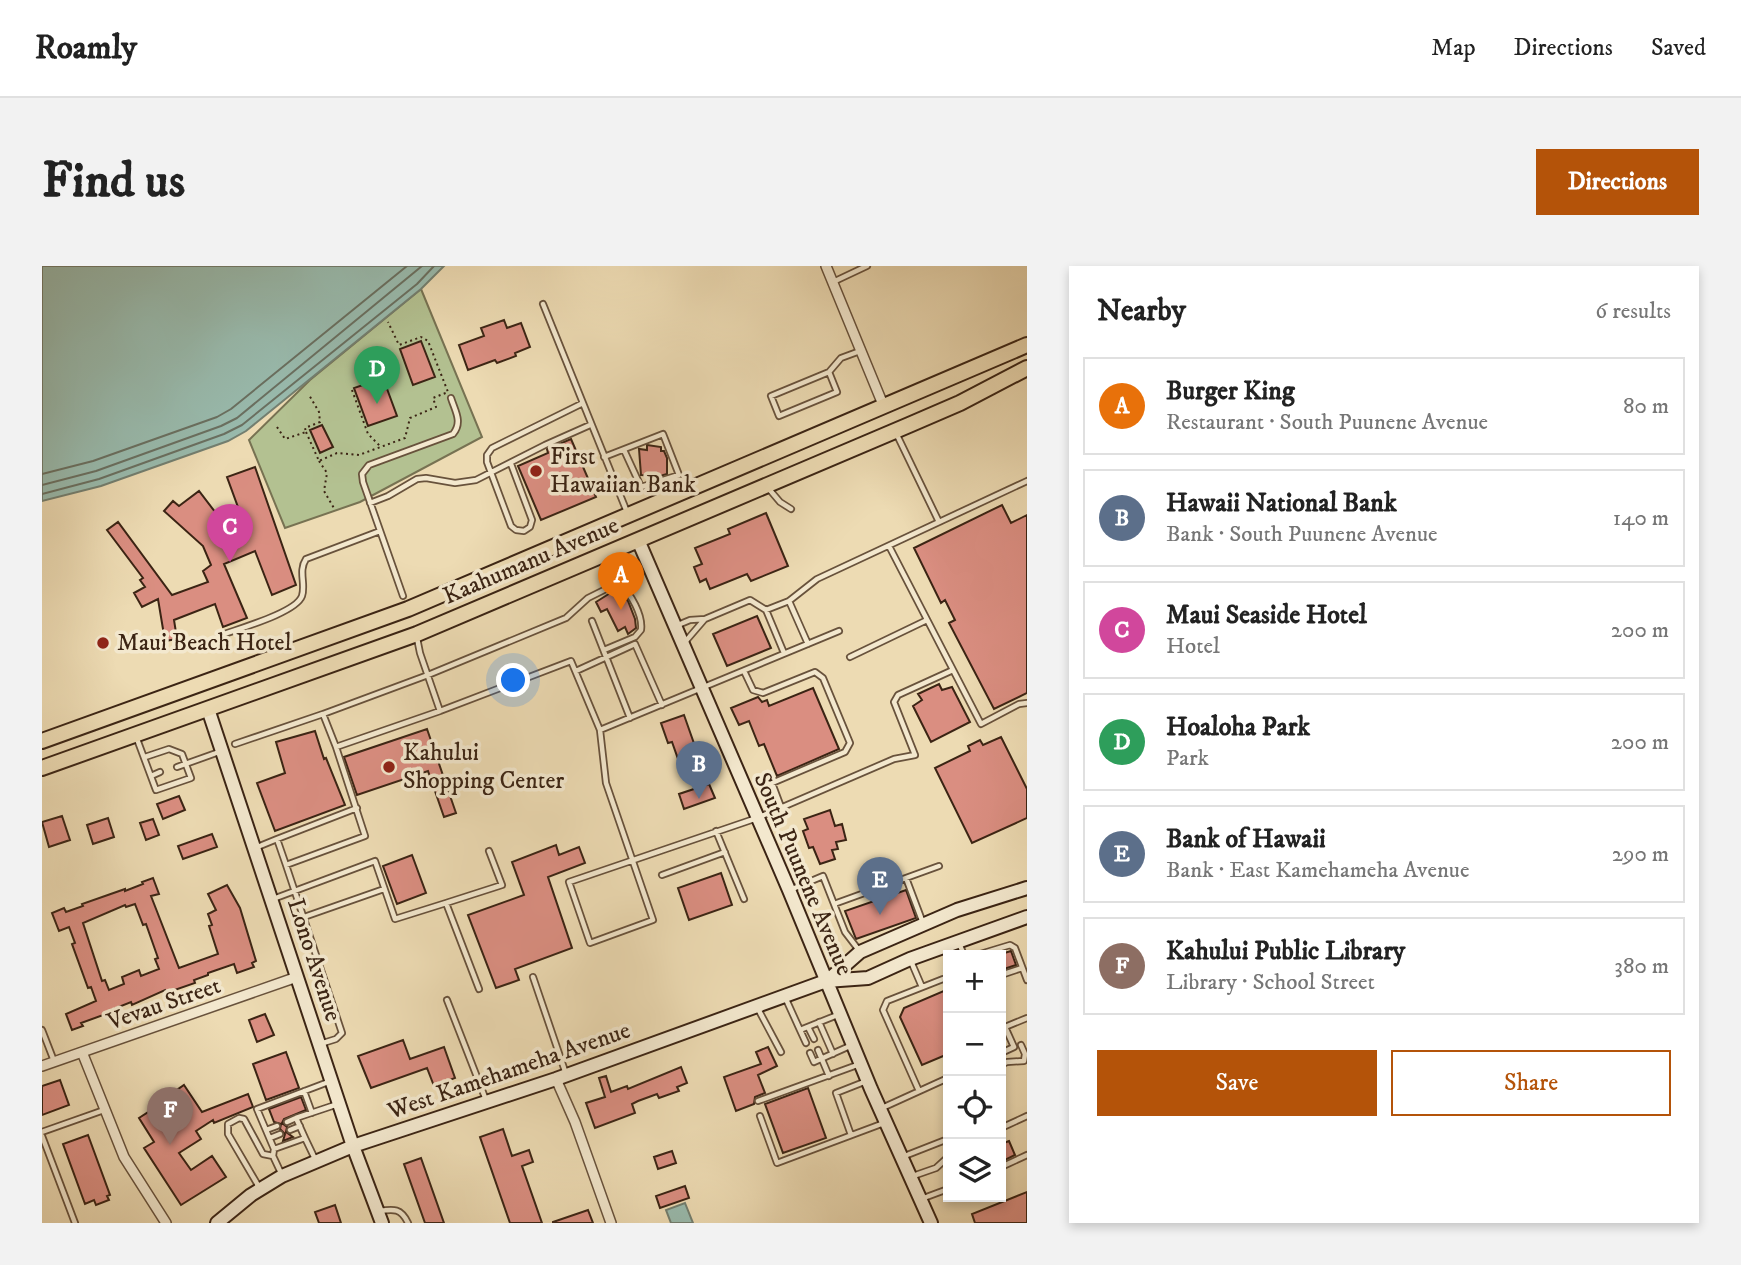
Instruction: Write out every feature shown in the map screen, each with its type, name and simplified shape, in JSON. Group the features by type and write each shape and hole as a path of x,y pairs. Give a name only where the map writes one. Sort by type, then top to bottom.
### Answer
{"main road":[{"name":"Kaahumanu Avenue","path":"42,741 199,686 628,516 1027,345"},
{"name":"Kaahumanu Avenue","path":"42,768 417,634 960,403 1027,368"},
{"path":"884,407 895,431"},
{"path":"628,516 638,540"},
{"path":"405,603 417,634"},
{"path":"199,686 208,709"}],"street":[{"path":"825,266 884,407"},
{"name":"South Puunene Avenue","path":"638,540 789,890 867,1081 931,1223"},
{"name":"Lono Avenue","path":"208,709 319,1044 380,1217"},
{"path":"827,981 860,952 957,910 1027,888"},
{"path":"827,981 868,978 910,959 1027,917"},
{"name":"Vevau Street","path":"42,1066 297,977"},
{"name":"West Kamehameha Avenue","path":"217,1223 282,1176 354,1146 827,981"},
{"path":"82,1052 124,1157 166,1223"},
{"path":"561,1076 611,1223"}],"lane":[{"path":"832,282 867,266"},
{"path":"543,304 628,516"},
{"path":"829,372 837,392 779,416 771,396 829,372 841,358 860,351"},
{"path":"405,603 362,478 368,467 455,432 458,419 451,398"},
{"path":"511,464 532,517 532,525 526,531 518,531 511,526 487,458 492,448 581,404"},
{"path":"369,501 388,496 416,479 426,478 447,483 476,480 545,444 590,425"},
{"path":"895,431 939,522"},
{"path":"604,457 663,434 679,475 641,487 624,450"},
{"path":"766,610 789,601 817,579 1027,481"},
{"path":"766,485 780,502 792,509"},
{"path":"219,636 293,608 303,593 302,565 306,559 380,531"},
{"path":"889,546 981,724 1019,704 1027,703"},
{"path":"235,744 428,675 572,614 588,598 614,585 622,586 629,594 641,621 641,630 635,637 604,650"},
{"path":"674,626 690,620 705,619 750,600 766,610 784,653"},
{"path":"789,601 808,644"},
{"path":"682,645 705,619"},
{"path":"592,621 630,718"},
{"path":"850,657 927,621"},
{"path":"600,730 839,631"},
{"path":"417,634 440,710"},
{"path":"576,671 635,644 662,705"},
{"path":"335,747 572,661 600,730 606,783 632,859 653,920 590,943 569,882 632,859 757,818 894,759 915,754 894,702 898,695 953,670"},
{"path":"744,671 752,690 763,693 815,672 822,678 850,743 845,752 772,782 781,807"},
{"path":"286,865 365,835 323,714"},
{"path":"135,735 156,790 191,778 181,754 169,749 145,757"},
{"path":"177,767 223,751"},
{"path":"151,776 160,772"},
{"path":"255,848 357,808"},
{"path":"716,831 744,899"},
{"path":"277,839 341,1032 336,1039 319,1044"},
{"path":"272,899 375,861 395,919 502,885 489,851"},
{"path":"662,875 724,852"},
{"path":"834,904 939,866"},
{"path":"789,890 823,876 845,932 860,952"},
{"path":"906,878 924,925"},
{"path":"304,917 384,889"},
{"path":"446,903 479,989"},
{"path":"958,942 962,950"},
{"path":"994,950 1010,945 1016,948 1027,979"},
{"path":"910,959 922,987"},
{"path":"1006,973 1022,968"},
{"path":"533,977 561,1076"},
{"path":"919,1091 883,1010 887,1001 943,979"},
{"path":"785,996 806,1043"},
{"path":"447,1000 487,1101"},
{"path":"757,1006 781,1052"},
{"path":"800,1030 840,1014"},
{"path":"1014,1047 1005,1027 1027,1018"},
{"path":"819,1022 833,1054"},
{"path":"808,1027 814,1040"},
{"path":"43,1033 54,1061"},
{"path":"1006,1051 1024,1044 1024,1061 1006,1062"},
{"path":"810,1053 814,1062 853,1045"},
{"path":"818,1050 829,1076"},
{"path":"758,1101 860,1064"},
{"path":"881,1109 943,1080"},
{"path":"282,1176 257,1109 332,1081"},
{"path":"851,1135 836,1093 867,1081"},
{"path":"304,1091 312,1113"},
{"path":"287,1122 339,1103"},
{"path":"75,1223 42,1134 103,1110"},
{"path":"760,1116 777,1163 886,1122"},
{"path":"1006,1126 1027,1116"},
{"path":"261,1189 228,1134 228,1124 239,1118 244,1119 263,1154 273,1156"},
{"path":"296,1118 316,1162"},
{"path":"266,1130 277,1126"},
{"path":"290,1130 300,1126"},
{"path":"270,1138 280,1134"},
{"path":"274,1149 305,1138"},
{"path":"902,1157 943,1141"},
{"path":"1006,1165 1027,1155"},
{"path":"910,1177 936,1168 943,1162"},
{"path":"920,1200 943,1191"},
{"path":"380,1217 398,1210 404,1214 408,1223"}],"path":[{"path":"319,461 337,453 359,456 405,438 410,418 436,407 433,398 448,392 428,341 421,337 399,345 388,322"},
{"path":"352,390 368,434 381,447"},
{"path":"309,395 319,412 320,422 305,428 327,473 324,491 335,510"},
{"path":"277,427 285,439 306,432"}],"green space":[{"path":"421,289 482,437 360,502 285,528 249,440 310,380"}],"water":[{"path":"42,266 444,266 421,289 246,431 228,441 101,486 42,501"},
{"path":"685,1203 693,1223 671,1223 666,1210"}],"building":[{"path":"504,320 507,328 521,323 530,347 515,353 516,356 468,370 459,345 484,336 481,328"},
{"path":"421,341 435,377 413,385 400,349"},
{"path":"383,378 397,416 368,426 354,388"},
{"path":"322,425 333,447 320,453 310,430"},
{"path":"571,439 596,497 541,520 518,466"},
{"path":"647,445 661,447 661,451 664,451 667,474 641,475 639,449 647,450"},
{"path":"255,467 296,585 272,595 255,551 224,564 247,618 223,627 215,604 174,620 177,639 165,641 158,599 142,607 134,593 145,587 140,580 143,578 107,530 118,522 172,595 208,582 203,571 211,565 203,546 164,511 173,501 179,506 199,491 232,534 246,529 227,477"},
{"path":"1002,505 1011,523 1027,515 1027,693 994,709 949,623 955,620 945,600 941,603 914,548"},
{"path":"766,513 788,566 751,581 747,574 710,589 706,579 700,582 694,567 702,564 695,548 730,534 728,529"},
{"path":"615,590 628,601 635,619 636,628 628,634 625,627 618,631 607,609 601,612 596,602"},
{"path":"757,616 771,648 727,666 713,634"},
{"path":"939,684 942,690 952,687 970,722 931,742 913,706 922,700 918,694"},
{"path":"813,688 839,749 777,776 764,744 759,746 749,721 739,725 731,708 758,697 762,702 767,700 769,706"},
{"path":"684,715 703,769 684,776 672,742 668,743 661,723"},
{"path":"427,729 456,813 444,817 428,771 357,795 344,757"},
{"path":"315,731 324,759 326,758 345,805 275,831 257,783 285,773 276,742"},
{"path":"1001,737 1027,789 1027,818 972,843 935,768 970,751 968,746 980,740 983,745"},
{"path":"709,784 715,798 684,809 679,794"},
{"path":"179,796 185,810 163,819 157,804"},
{"path":"830,810 835,826 842,824 846,840 836,842 838,849 832,850 835,859 820,864 813,847 809,848 803,831 808,829 804,819"},
{"path":"62,816 70,840 49,847 42,822"},
{"path":"108,818 114,837 93,844 87,825"},
{"path":"153,819 159,835 146,840 140,823"},
{"path":"212,834 217,847 183,859 178,846"},
{"path":"556,845 559,855 579,847 585,863 548,877 572,948 515,969 519,980 496,988 468,915 524,895 512,862"},
{"path":"412,855 426,893 397,904 383,866"},
{"path":"721,873 732,905 689,920 678,888"},
{"path":"153,878 159,894 151,896 179,968 218,954 208,914 216,910 208,894 227,885 240,908 256,961 252,963 254,967 237,973 234,964 208,973 194,980 195,983 166,993 165,990 132,1005 131,1002 81,1023 83,1026 72,1030 66,1014 96,1001 91,987 88,988 72,944 75,943 69,927 59,931 52,913 64,908 66,912 143,884 142,882","holes":["135,904 143,925 146,924 159,969 141,976 139,970 122,977 124,984 109,990 105,980 102,981 83,923 125,905"]},
{"path":"906,890 916,918 856,939 845,911"},
{"path":"1011,951 1016,965 1006,968 1006,952"},
{"path":"943,991 943,1056 922,1065 900,1017 904,1008"},
{"path":"265,1014 274,1035 257,1042 249,1020"},
{"path":"403,1040 410,1059 444,1047 455,1078 434,1086 427,1068 371,1088 358,1056"},
{"path":"768,1047 777,1066 758,1075 765,1093 755,1097 754,1104 736,1111 724,1077 761,1064 756,1052"},
{"path":"286,1052 299,1088 266,1100 253,1064"},
{"path":"681,1067 687,1083 677,1087 679,1091 659,1098 657,1094 638,1101 632,1104 635,1113 595,1128 586,1103 605,1097 599,1078 606,1076 611,1092 627,1086 628,1089"},
{"path":"60,1080 69,1105 42,1115 42,1086"},
{"path":"184,1085 202,1112 248,1094 253,1107 214,1123 213,1120 196,1131 201,1139 179,1153 191,1170 212,1156 226,1177 181,1205 144,1148 154,1142 139,1118 153,1109 164,1127 184,1114 171,1094"},
{"path":"808,1088 826,1138 783,1153 765,1104"},
{"path":"301,1097 306,1110 284,1119 282,1123 287,1127 286,1132 293,1137 283,1141 285,1134 280,1129 281,1124 274,1122 269,1109"},
{"path":"503,1129 512,1156 529,1150 533,1162 522,1166 542,1223 510,1223 480,1137"},
{"path":"88,1135 110,1195 107,1196 109,1200 96,1205 94,1200 85,1204 63,1144"},
{"path":"1009,1141 1015,1155 1006,1160 1006,1142"},
{"path":"672,1151 676,1163 658,1169 654,1157"},
{"path":"421,1158 444,1223 425,1223 404,1164"},
{"path":"685,1186 689,1198 660,1208 656,1196"},
{"path":"1027,1192 1027,1223 975,1223 972,1214"},
{"path":"335,1205 341,1223 319,1223 315,1212"},
{"path":"588,1210 593,1223 553,1223 553,1222"}],"place":[{"name":"Hoaloha Park","path":"377,404"},
{"name":"First Hawaiian Bank","path":"536,471"},
{"name":"Maui Seaside Hotel","path":"230,562"},
{"name":"Burger King","path":"621,610"},
{"name":"Maui Beach Hotel","path":"103,643"},
{"name":"Kahului Shopping Center","path":"389,767"},
{"name":"Hawaii National Bank","path":"699,799"},
{"name":"Bank of Hawaii","path":"880,915"},
{"name":"Kahului Public Library","path":"170,1145"}]}
